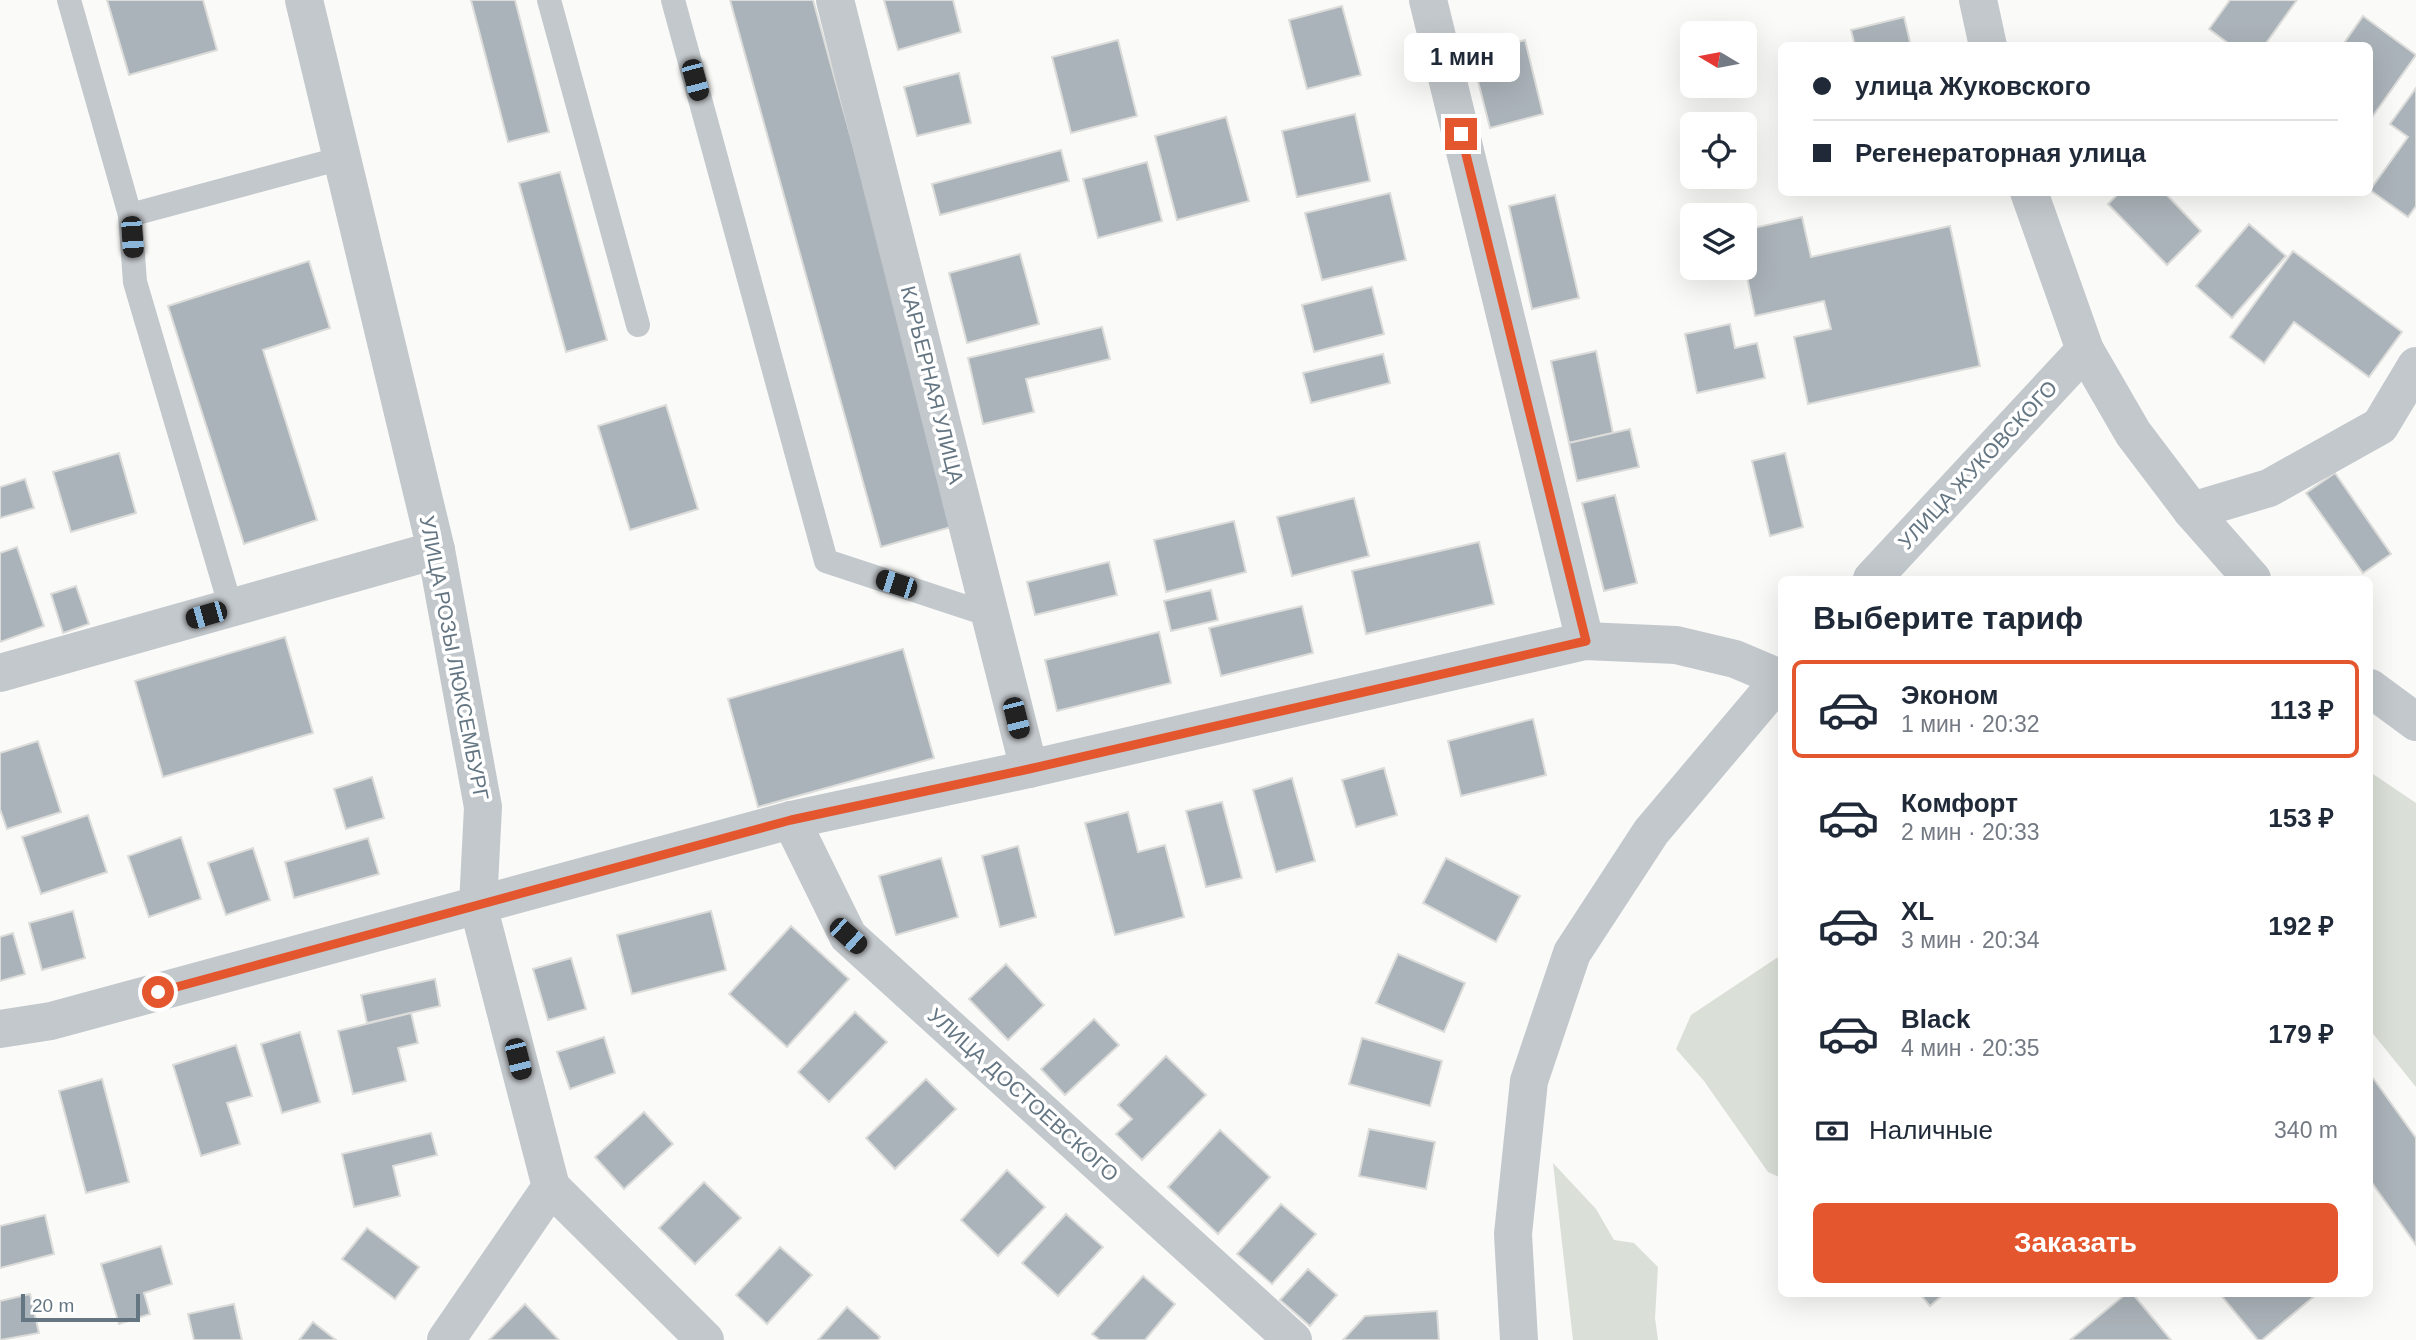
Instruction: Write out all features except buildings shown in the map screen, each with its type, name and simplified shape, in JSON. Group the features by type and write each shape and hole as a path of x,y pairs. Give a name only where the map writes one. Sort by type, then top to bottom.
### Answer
{"street":[{"name":"УЛИЦА РОЗЫ ЛЮКСЕМБУРГ","path":"304,0 436,550 483,807 478,905 551,1187"},
{"name":"КАРЬЕРНАЯ УЛИЦА","path":"835,0 1029,769"},
{"path":"1428,0 1586,641"},
{"path":"1978,0 1987,42"},
{"path":"2030,196 2085,350 2133,433 2192,511 2249,576"},
{"name":"УЛИЦА ЖУКОВСКОГО","path":"1875,576 2085,350"},
{"path":"2192,511 2269,488 2380,426 2416,366"},
{"path":"0,673 436,550"},
{"path":"0,1029 51,1021 791,820 1029,769 1586,641 1676,645 1735,659 1778,676"},
{"path":"1520,1340 1513,1234 1529,1082 1572,953 1651,832 1778,681"},
{"path":"2373,690 2416,722"},
{"name":"УЛИЦА ДОСТОЕВСКОГО","path":"791,820 848,936 1293,1340"},
{"path":"446,1340 551,1187 705,1340"}],"lane":[{"path":"69,0 130,215 135,282 231,608"},
{"path":"549,0 638,324"},
{"path":"673,0 826,561 990,615"},
{"path":"130,215 342,158"}],"shaded area":[{"path":"2373,774 2416,803 2416,1087 2373,1034"},
{"path":"1778,957 1778,1177 1768,1172 1704,1081 1676,1049 1691,1015"},
{"path":"1553,1163 1596,1209 1614,1240 1634,1243 1658,1267 1655,1318 1658,1340 1573,1340"}],"route":[{"path":"158,992 791,820 1029,769 1586,641 1461,134"}]}
